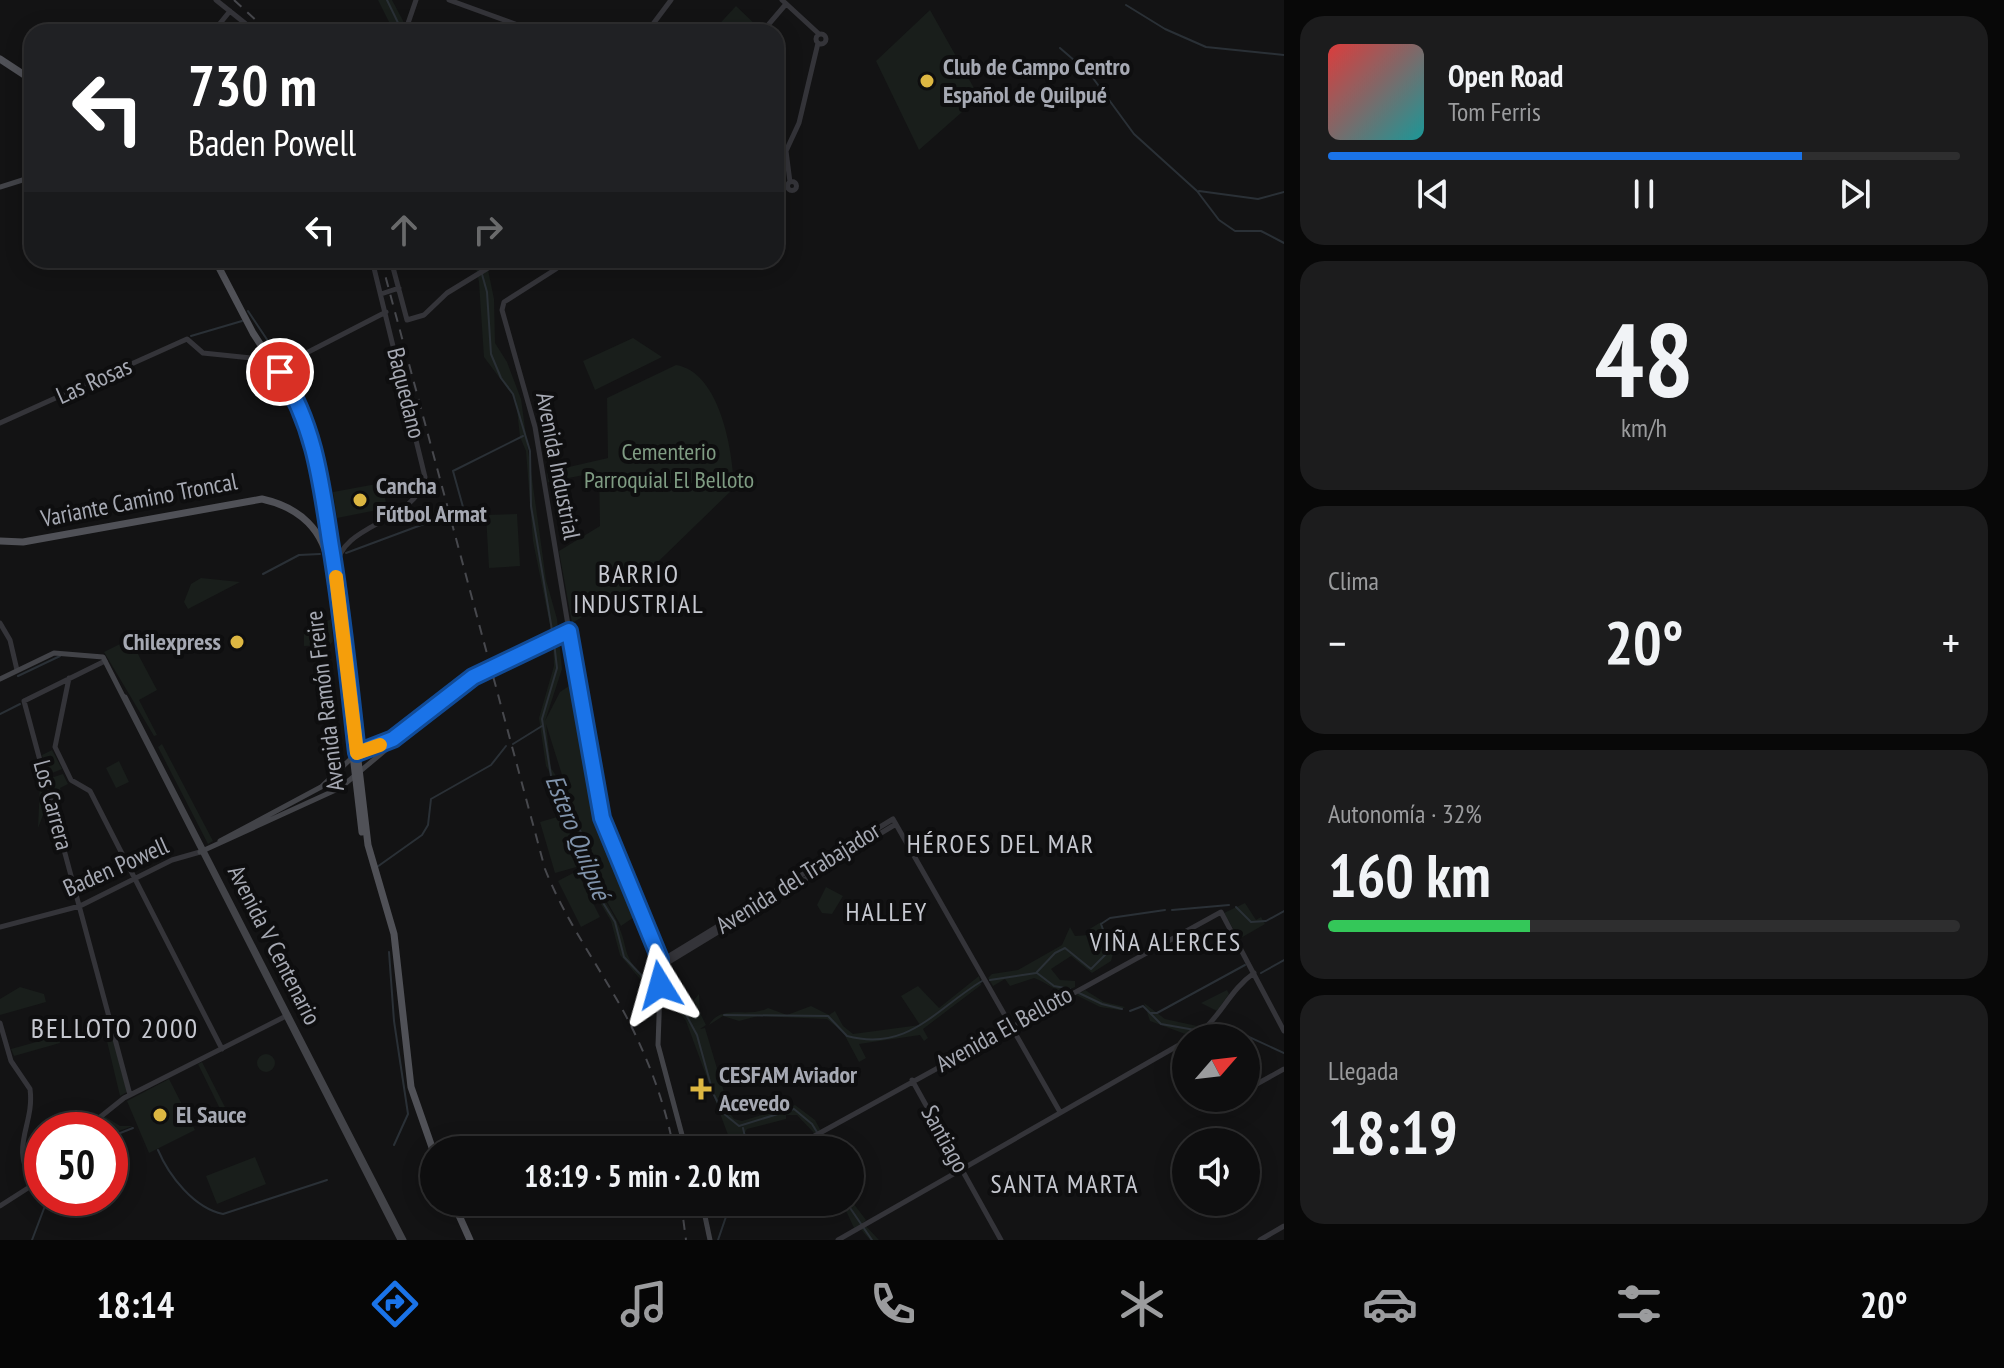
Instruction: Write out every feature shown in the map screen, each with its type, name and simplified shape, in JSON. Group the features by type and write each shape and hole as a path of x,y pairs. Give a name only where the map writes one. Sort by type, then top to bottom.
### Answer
{"main road":[{"path":"0,59 24,75"},
{"path":"0,187 24,180"},
{"name":"Avenida Ramón Freire","path":"219,268 294,396 310,434 330,536 368,862 395,948"},
{"name":"Variante Camino Troncal","path":"0,541 23,542 254,499 273,501 298,512 330,536"},
{"path":"298,512 323,543 334,583"},
{"name":"Baden Powell","path":"204,851 281,811 319,797 356,776 393,739 473,677 565,633"},
{"name":"Avenida Industrial","path":"565,633 605,829 661,964"},
{"path":"0,679 54,653 104,659"},
{"name":"Avenida V Centenario","path":"104,659 402,1240"},
{"name":"Baden Powell","path":"204,851 261,826 328,781 354,755 393,739"},
{"name":"Avenida Ramón Freire","path":"356,776 368,845 390,912 408,1071 429,1136"},
{"path":"319,797 328,781"},
{"path":"368,862 375,870"},
{"path":"661,964 658,1045 682,1136"},
{"path":"459,1216 468,1239"},
{"path":"705,1216 710,1240"}],"street":[{"path":"216,0 246,24"},
{"path":"407,24 416,0"},
{"path":"449,0 515,24"},
{"path":"653,24 671,0"},
{"path":"768,24 784,2 826,39 818,43 799,123 786,151 790,182"},
{"path":"219,24 230,11"},
{"name":"Baquedano","path":"334,583 338,558 345,547 411,503 425,482 425,465 374,268"},
{"path":"393,268 407,320 424,315 447,293 488,268"},
{"name":"Avenida Industrial","path":"555,268 502,306 535,427 565,633"},
{"path":"381,294 399,288"},
{"path":"274,365 287,364 386,312"},
{"name":"Las Rosas","path":"0,423 187,339 203,353 249,357 274,365"},
{"path":"0,623 11,644 17,670"},
{"path":"104,659 69,678 55,749 71,780 90,791 222,1049"},
{"name":"Los Carrera","path":"69,678 24,701 130,1095"},
{"name":"Avenida del Trabajador","path":"661,964 894,822 1011,1025"},
{"name":"Avenida del Trabajador","path":"661,964 669,964 866,839"},
{"name":"Baden Powell","path":"0,927 80,906 172,860 204,851"},
{"name":"Avenida El Belloto","path":"813,1136 1221,912 1254,973"},
{"path":"1212,1024 1238,985 1254,973 1284,1031"},
{"path":"108,1112 130,1095 287,1016"},
{"path":"0,1023 11,1061 30,1089 27,1112"},
{"path":"1011,1025 1060,1112"},
{"path":"838,1240 1172,1049"},
{"path":"1260,1082 1284,1069"},
{"name":"Santiago","path":"912,1080 1001,1240"},
{"path":"24,1134 24,1160"},
{"path":"0,1206 24,1190"},
{"path":"1260,1240 1284,1226"}],"green space":[{"path":"378,0 392,0 405,24 390,24"},
{"path":"736,6 755,24 719,24"},
{"name":"Club de Campo Centro Español de Quilpué","path":"930,10 979,97 919,150 876,61"},
{"path":"476,268 488,268 494,299 495,343 507,362 521,399 546,580 557,619 562,669 545,721 560,692 575,682 596,808 605,843 637,915 621,926 602,893 591,858 595,880 617,922 629,959 638,970 662,982 663,976 689,1006 699,994 700,1013 706,1025 700,1029 705,1028 724,1092 718,1098 734,1119 742,1121 795,1105 815,1120 824,1136 815,1136 797,1115 786,1115 786,1119 747,1129 743,1136 726,1136 686,1021 665,991 640,979 620,955 611,921 589,884 573,814 546,766 539,718 554,666 553,640 533,541 526,451 520,437 516,400 484,357","holes":["546,724 568,794 551,768"]},
{"path":"633,338 662,357 595,390 583,361"},
{"name":"Cementerio Parroquial El Belloto","path":"676,365 691,371 713,397 727,435 734,488 630,589 572,623 559,551 600,526 599,472 548,482 547,472 608,458 607,398"},
{"name":"Cancha Fútbol Armat","path":"382,483 387,508 337,518 333,492"},
{"path":"517,514 520,566 489,568 486,515"},
{"path":"201,578 240,582 188,609 184,602 191,584"},
{"path":"331,619 333,641 330,645 304,646 304,634"},
{"path":"130,639 157,690 139,700 157,735 154,736 104,652"},
{"path":"162,744 213,841 208,844 158,747"},
{"path":"52,750 62,769 47,775 42,755"},
{"path":"119,761 129,782 116,788 106,768"},
{"path":"63,774 68,784 60,788 62,794 53,799 48,779"},
{"path":"45,782 53,812 43,815 38,828 40,784"},
{"path":"564,815 580,866 555,873 540,822"},
{"path":"577,871 600,917 581,927 558,881"},
{"path":"826,887 843,896 832,914 822,913 817,905"},
{"path":"1245,903 1256,920 1261,917 1265,924 1239,939 1224,913"},
{"path":"1101,922 1114,950 1111,961 1092,973 1071,956 1051,969 1060,980 1075,981 1075,987 1058,990 1034,978 1010,986 1005,979 993,986 988,978 992,974 1018,970 1062,945 1070,927 1075,936 1089,935 1088,930"},
{"path":"979,976 981,985 923,1029 928,1038 924,1041 920,1035 859,1044 866,1058 859,1062 843,1032 827,1019 758,1016 739,1021 723,1016 709,1025 714,1018 728,1013 768,1008 787,1015 811,1006 829,1015 835,1011 843,1026 853,1034 920,1025 901,996 918,986 939,1008"},
{"path":"20,987 44,994 46,1002 0,1015 0,999"},
{"path":"1085,990 1104,1002 1125,1007 1120,1010 1100,1007 1076,995"},
{"path":"1227,990 1229,994 1217,1011 1201,1003"},
{"path":"1144,1003 1165,1019 1188,1024 1172,1024 1172,1029 1150,1021"},
{"path":"58,1036 60,1043 14,1056 11,1049"},
{"path":"112,1036 127,1092 120,1096 106,1037"},
{"path":"266,1054 275,1063 266,1072 257,1063"},
{"path":"202,1062 229,1115 224,1117 198,1064"},
{"name":"El Sauce","path":"169,1079 195,1130 149,1153 127,1101"},
{"path":"255,1157 266,1184 217,1204 206,1176"},
{"path":"848,1216 863,1216 866,1220 863,1223 879,1240 870,1240 858,1226 854,1228"}],"waterway":[{"name":"Estero Quilpué","path":"387,0 399,24"},
{"path":"1126,5 1165,29 1206,47 1284,55"},
{"path":"1060,48 1090,74 1134,134 1197,191 1219,220 1235,231 1261,231 1284,243"},
{"path":"1199,191 1258,199 1284,192"},
{"name":"Estero Quilpué","path":"480,268 487,292 491,354 501,378 513,394 530,451 531,506 553,636"},
{"path":"248,311 278,356"},
{"path":"191,336 242,321"},
{"path":"463,507 453,471 523,436"},
{"path":"451,510 456,509"},
{"path":"346,553 432,521 444,512"},
{"path":"263,574 299,555 320,554"},
{"name":"Estero Quilpué","path":"554,642 557,668 542,719 552,782 582,834 592,885 615,922 624,957 642,976 665,985 684,1011 697,1035 713,1093 723,1113 739,1126 794,1109 812,1124 819,1136"},
{"path":"18,676 60,656"},
{"path":"0,714 20,704"},
{"path":"513,744 542,726"},
{"path":"377,867 422,835 428,825 431,799 491,765 506,746"},
{"path":"1172,910 1229,905"},
{"path":"1236,907 1251,922 1266,921 1284,911"},
{"path":"990,980 1036,973 1055,953 1065,948 1091,969 1110,950 1101,924 1110,918 1165,910"},
{"path":"389,952 394,1021 408,1114 394,1145"},
{"path":"1261,973 1284,960"},
{"path":"1151,1013 1157,1013 1245,965"},
{"path":"1037,973 1054,986 1070,989"},
{"path":"724,1015 828,1016 847,1036 888,1038 920,1025 982,981"},
{"path":"1079,993 1122,1009"},
{"path":"1130,1011 1143,1006 1161,1024 1172,1026"},
{"path":"1260,1042 1284,1053"},
{"path":"128,1130 133,1128"},
{"path":"743,1128 745,1136"},
{"path":"158,1150 184,1190 202,1205 223,1214 327,1180"},
{"path":"32,1240 41,1216"},
{"path":"718,1240 726,1216"},
{"name":"Estero Quilpué","path":"856,1216 872,1240"}],"railway":[{"path":"234,0 260,24"},
{"path":"383,268 545,869 642,1048 661,1098 671,1136"},
{"path":"683,1216 686,1240"}],"slow traffic":[{"path":"336,577 357,753 380,745"}],"place":[{"name":"Club de Campo Centro Español de Quilpué","path":"927,81"},
{"name":"Cancha Fútbol Armat","path":"360,500"},
{"name":"Chilexpress","path":"237,642"},
{"name":"CESFAM Aviador Acevedo","path":"701,1089"},
{"name":"El Sauce","path":"160,1115"}],"district":[{"name":"BARRIO INDUSTRIAL","path":"639,589"},
{"name":"HÉROES DEL MAR","path":"1001,844"},
{"name":"HALLEY","path":"887,912"},
{"name":"VIÑA ALERCES","path":"1166,942"},
{"name":"BELLOTO 2000","path":"115,1028"},
{"name":"SANTA MARTA","path":"1065,1184"}],"route":[{"path":"280,372 302,411 317,458 337,582 357,753 393,739 473,677 569,631 602,818 609,842 660,959 660,985"}]}
